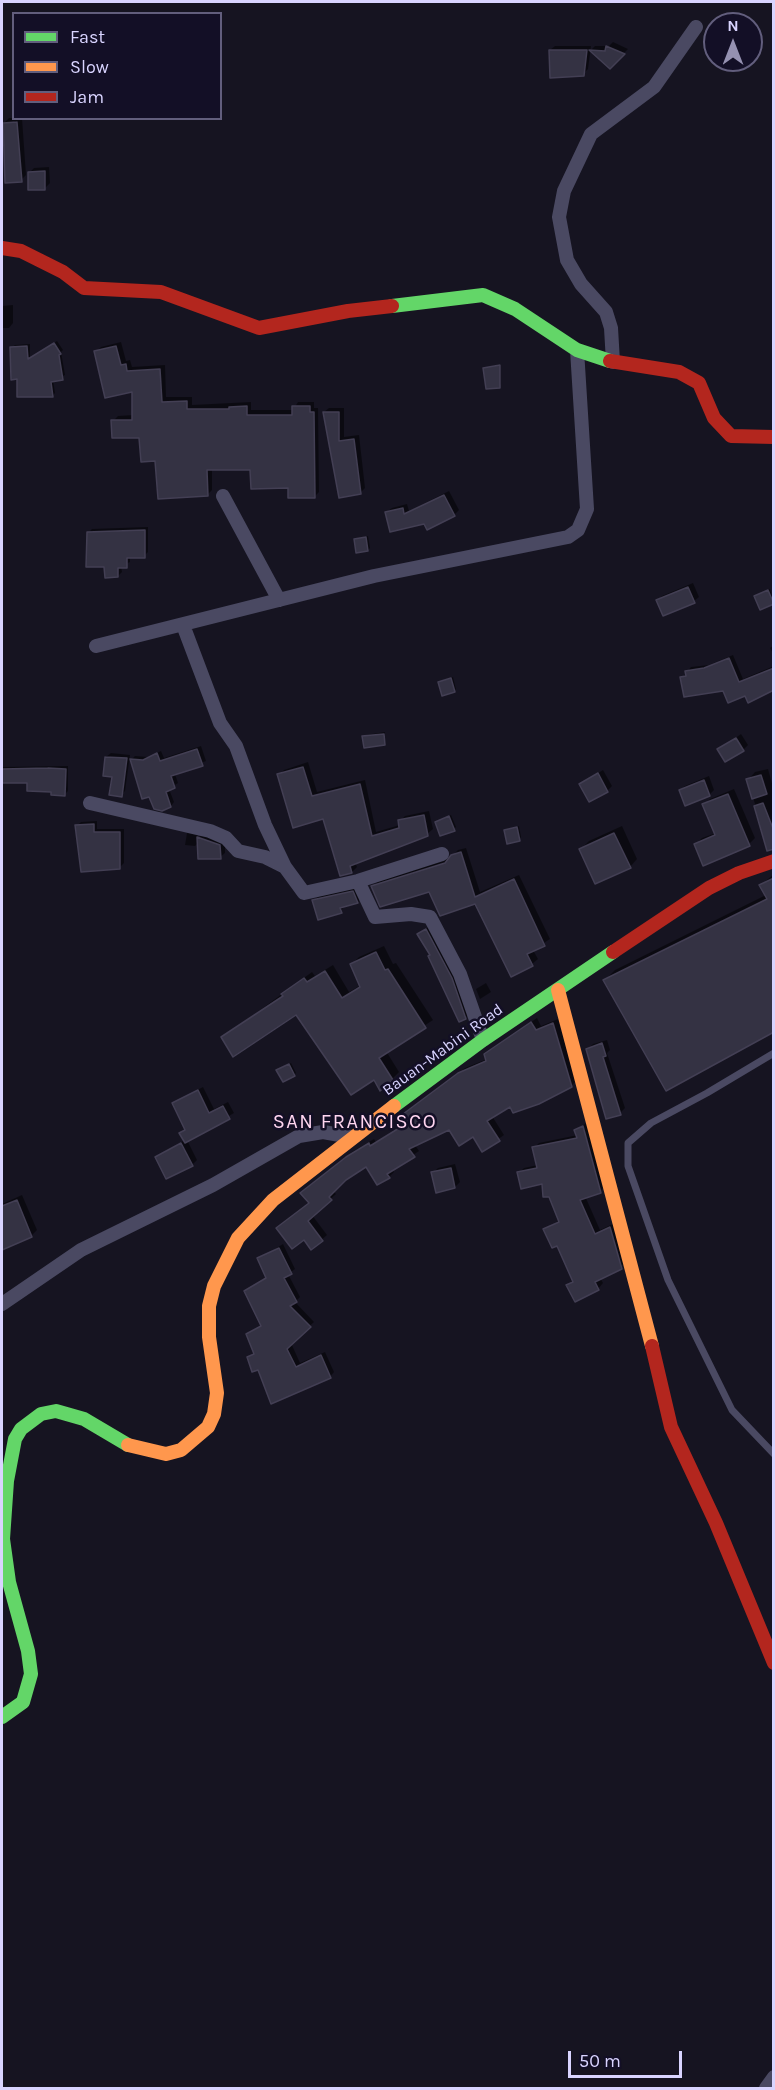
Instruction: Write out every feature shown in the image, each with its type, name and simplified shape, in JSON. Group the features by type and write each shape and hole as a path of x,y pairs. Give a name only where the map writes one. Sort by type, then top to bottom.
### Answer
{"street":[{"path":"613,362 611,328 606,312 581,284 567,260 559,217 564,191 591,134 654,87 696,27"},
{"path":"2,248 21,251 63,272 84,288 161,292 259,328 348,311 483,295 515,309 577,350 613,362 679,372 699,383 714,418 731,436 774,437"},
{"path":"96,646 374,576 568,537 578,530 586,509 577,350"},
{"path":"222,496 279,600"},
{"path":"183,625 220,723 236,746 265,825 285,867 304,893 358,881 442,854"},
{"path":"90,803 210,831 226,838 238,851 265,857 285,867"},
{"name":"Bauan-Mabini Road","path":"2,1717 23,1702 30,1685 31,1674 28,1651 9,1582 3,1539 7,1480 15,1439 21,1429 41,1414 56,1411 84,1419 119,1442 153,1453 166,1454 181,1450 193,1442 208,1427 214,1414 217,1393 209,1337 209,1306 224,1263 237,1238 273,1200 351,1137 483,1040 709,888 739,873 774,861"},
{"path":"358,881 375,917 411,914 430,916 460,974 483,1040"},
{"path":"558,990 639,1288 671,1427 716,1523 774,1664"},
{"path":"2,1304 81,1250 213,1185 299,1136 323,1132 351,1137"},
{"path":"766,2088 774,2077"}],"lane":[{"path":"774,1053 707,1094 651,1123 628,1143 628,1166 679,1301 732,1410 774,1455"}],"building":[{"path":"606,46 625,54 610,69 589,50 605,51"},
{"path":"549,50 587,50 584,76 550,78"},
{"path":"17,122 22,182 5,183 3,123"},
{"path":"45,171 45,190 28,190 28,172"},
{"path":"54,343 61,354 59,355 63,380 51,382 53,397 17,397 17,379 11,380 10,347 27,346 28,359"},
{"path":"116,346 121,365 126,364 127,371 160,369 162,402 187,401 187,409 229,409 229,407 247,406 247,415 292,415 292,406 310,406 310,412 314,412 315,498 288,498 288,488 251,489 250,470 207,470 208,496 158,499 155,461 141,462 139,438 112,438 111,420 132,420 132,392 105,398 94,351"},
{"path":"500,365 500,388 486,389 483,368"},
{"path":"323,412 339,412 339,441 354,439 361,494 339,498"},
{"path":"444,495 455,516 427,530 424,524 390,532 385,512 403,508 404,514"},
{"path":"145,530 145,558 127,558 127,568 118,568 118,577 105,578 104,567 86,567 87,532"},
{"path":"366,537 368,551 356,553 354,539"},
{"path":"688,587 695,603 663,616 656,600"},
{"path":"768,590 774,604 760,610 754,596"},
{"path":"729,658 739,682 774,668 774,690 748,703 745,696 728,703 723,691 684,697 680,677 686,676 685,671 704,668"},
{"path":"451,678 455,692 442,696 438,682"},
{"path":"384,734 385,745 364,748 362,736"},
{"path":"736,738 744,751 725,762 717,749"},
{"path":"197,749 203,766 171,776 175,788 166,792 171,807 162,811 154,809 149,797 142,799 130,759 143,760 157,753 160,761"},
{"path":"105,757 127,758 122,797 109,795 112,777 103,776"},
{"path":"303,767 312,796 360,784 372,836 399,828 398,820 424,815 428,836 350,866 352,873 340,876 323,819 293,828 277,774"},
{"path":"2,769 66,769 65,796 51,795 51,792 27,791 27,783 2,783"},
{"path":"598,773 608,792 589,802 579,784"},
{"path":"761,775 767,794 752,799 746,779"},
{"path":"704,780 710,796 685,806 679,790"},
{"path":"728,794 750,846 703,866 694,844 715,835 702,804"},
{"path":"763,803 774,831 774,849 767,851 754,806"},
{"path":"449,816 455,831 440,836 435,822"},
{"path":"94,824 94,832 120,832 120,869 81,872 75,825"},
{"path":"517,827 520,841 507,844 504,830"},
{"path":"614,833 631,868 595,884 579,849"},
{"path":"197,837 220,845 221,859 198,859"},
{"path":"461,852 475,897 514,879 545,946 527,954 533,966 511,977 475,904 440,916 429,892 380,907 371,886 445,863 451,855"},
{"path":"774,878 774,1032 666,1091 603,980 767,899 759,885"},
{"path":"353,891 358,903 340,908 342,913 318,920 312,900"},
{"path":"426,929 452,978 466,1019 459,1022 428,956 430,955 417,934"},
{"path":"376,952 385,970 388,969 426,1028 379,1058 393,1080 380,1091 374,1080 351,1095 296,1015 233,1057 221,1037 283,996 281,994 304,978 307,982 325,971 342,998 360,987 350,964"},
{"path":"531,1022 536,1030 553,1023 572,1087 539,1104 513,1113 510,1107 487,1121 500,1141 482,1152 473,1137 459,1146 449,1130 409,1149 415,1157 387,1174 390,1178 377,1185 366,1167 346,1180 329,1197 332,1200 308,1221 323,1241 311,1250 304,1240 292,1249 276,1228 309,1203 300,1193 346,1157 369,1143 370,1146 404,1125 399,1117 458,1073 486,1061 484,1054"},
{"path":"602,1043 606,1056 603,1057 621,1115 606,1119 586,1049"},
{"path":"289,1064 295,1076 283,1082 276,1070"},
{"path":"198,1090 209,1113 223,1106 230,1119 185,1143 179,1133 185,1130 172,1103"},
{"path":"583,1126 601,1193 580,1200 595,1234 610,1227 622,1269 595,1282 599,1290 575,1302 566,1285 573,1282 557,1246 552,1248 543,1229 559,1222 549,1197 543,1197 542,1184 521,1189 517,1172 537,1168 532,1147 577,1138 574,1130"},
{"path":"181,1143 193,1166 166,1179 155,1157"},
{"path":"451,1168 455,1188 436,1193 431,1172"},
{"path":"17,1200 32,1237 2,1250 2,1206"},
{"path":"279,1248 292,1274 284,1278 297,1302 290,1306 311,1327 287,1349 296,1367 321,1355 331,1378 271,1404 258,1370 252,1372 247,1357 254,1354 246,1334 261,1326 244,1291 266,1278 257,1258"}],"traffic: fast":[{"path":"392,306 483,295 515,309 577,350 610,361"},
{"path":"394,1106 483,1040 613,952"},
{"path":"2,1717 23,1702 31,1674 28,1651 9,1582 3,1539 7,1481 15,1439 21,1429 41,1414 56,1411 84,1419 128,1445"}],"traffic: slow":[{"path":"558,990 652,1346"},
{"path":"128,1445 166,1454 181,1450 208,1427 214,1414 217,1393 209,1337 209,1306 214,1286 238,1238 273,1200 394,1106"}],"traffic: jam":[{"path":"2,248 21,251 63,272 84,288 161,292 259,328 348,311 392,306"},
{"path":"610,361 679,372 699,383 714,418 731,436 774,437"},
{"path":"613,952 709,888 739,873 774,861"},
{"path":"652,1346 671,1427 716,1523 774,1663"}],"district":[{"name":"SAN FRANCISCO","path":"355,1122"}]}
